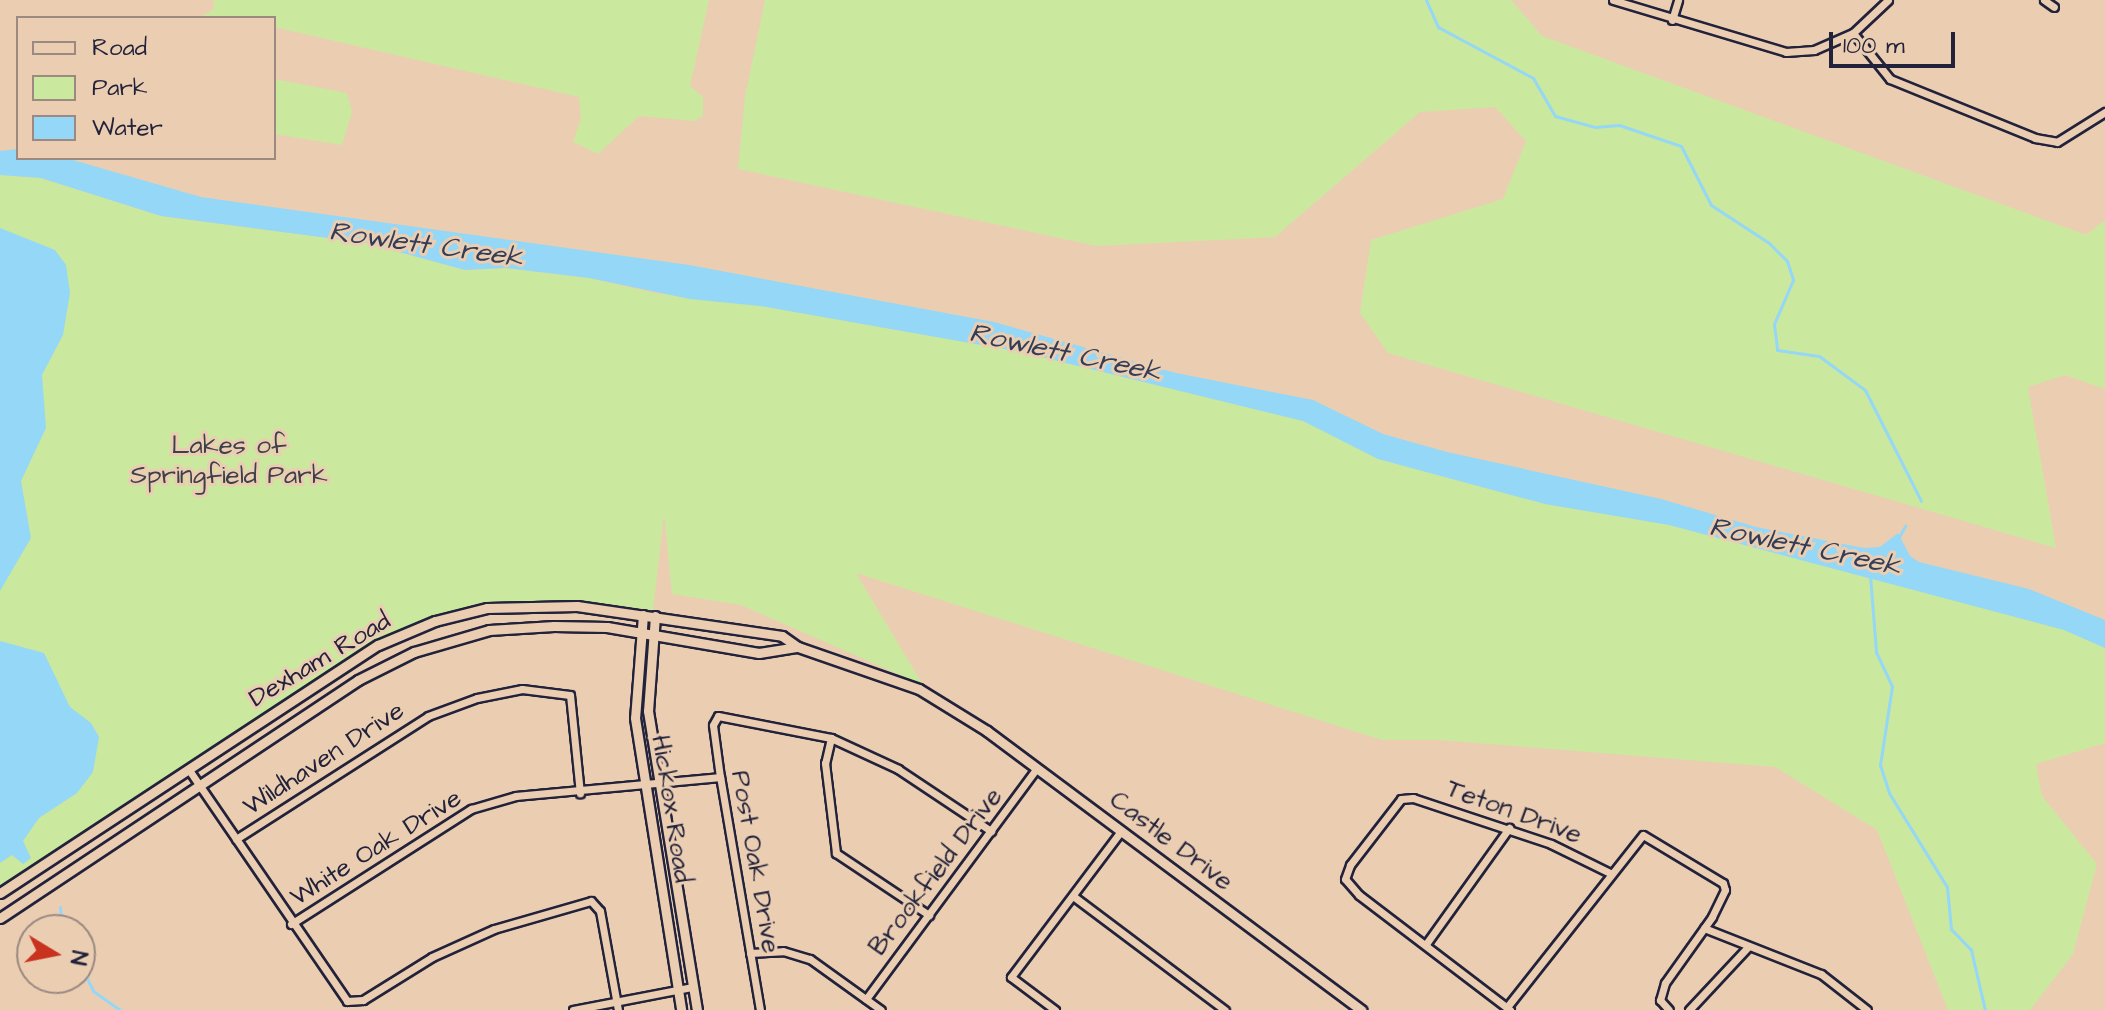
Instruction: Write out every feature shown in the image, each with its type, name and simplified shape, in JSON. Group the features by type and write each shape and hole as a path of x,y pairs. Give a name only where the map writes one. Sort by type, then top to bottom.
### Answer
{"street":[{"path":"1613,0 1786,52 1814,50 1853,33 1888,0"},
{"path":"1672,20 1678,0"},
{"path":"2044,0 2054,7"},
{"path":"1853,33 1890,79 2035,138 2057,142 2105,112"},
{"name":"Dexham Road","path":"0,893 342,667 435,621 525,604 655,616 755,630 782,636 798,647 893,677 954,708"},
{"name":"Hickox Road","path":"643,615 634,685 643,785 681,1010"},
{"name":"Hickox Road","path":"655,616 648,711 657,784 697,1010"},
{"name":"Dexham Road","path":"0,918 358,680 414,652 463,636 520,627 640,631 759,653 798,647"},
{"name":"Wildhaven Drive","path":"236,839 428,716 477,698 522,689 570,695 580,793"},
{"name":"Castle Drive","path":"954,708 1361,1010"},
{"name":"Post Oak Drive","path":"760,1010 720,777 714,720 734,717 831,738"},
{"path":"929,915 836,853 825,763 831,738 898,769 991,831"},
{"name":"Brookfield Drive","path":"866,999 1037,768"},
{"path":"189,770 342,998 363,1000 432,957 494,929 585,902 595,903 600,911 617,1006"},
{"name":"White Oak Drive","path":"291,924 471,809 516,796 580,793 720,777"},
{"name":"Teton Drive","path":"1426,944 1359,895 1345,879 1350,865 1401,799 1443,805 1509,828 1610,873"},
{"path":"1509,828 1426,944 1509,1009 1610,873 1643,835 1723,883 1725,890 1704,928 1659,994 1667,1009"},
{"path":"1055,1010 1011,977 1121,831"},
{"path":"1073,896 1225,1010"},
{"path":"1704,928 1821,974 1867,1010"},
{"path":"1689,1010 1748,947"},
{"path":"750,953 797,954 881,1010"},
{"path":"573,1010 617,1006 693,987"}],"green space":[{"path":"214,0 709,0 690,86 703,97 703,116 694,121 639,116 598,154 573,142 581,118 579,97 276,27 276,16 202,16 213,10"},
{"path":"765,0 1511,0 1542,36 2086,235 2105,220 2105,389 2065,375 2028,387 2056,548 1388,353 1360,313 1371,240 1503,199 1526,141 1495,107 1420,112 1275,237 1097,246 738,169 745,97"},
{"path":"276,79 347,93 352,112 342,145 276,134"},
{"name":"Lakes of Springfield Park","path":"0,175 41,178 161,216 366,243 465,270 505,268 589,278 660,294 690,293 1120,359 1396,450 1636,503 2105,637 2105,743 2036,764 2042,796 2097,864 2073,954 2030,1010 1948,1010 1877,830 1775,767 1440,740 1382,740 856,573 923,685 741,605 672,594 664,514 653,610 583,601 525,601 445,615 406,628 325,672 0,888"}],"water":[{"name":"Rowlett Creek","path":"16,149 16,160 73,160 201,197 689,265 994,322 1176,373 1313,400 1383,434 1447,452 1661,499 1756,527 1864,548 1880,547 1898,533 1910,556 1919,562 2029,589 2105,620 2105,648 2064,630 1669,525 1545,504 1378,459 1303,421 1021,352 760,306 690,299 589,278 505,268 465,270 366,243 161,216 41,178 0,175 0,151"},
{"path":"0,228 55,250 66,265 70,293 63,335 42,375 46,428 21,481 31,538 0,591"},
{"path":"0,641 44,653 70,707 91,723 99,737 93,772 77,793 39,818 23,841 31,858 23,864 12,855 0,863"}],"waterway":[{"path":"1426,0 1438,27 1533,78 1555,116 1595,127 1619,125 1681,146 1711,205 1769,243 1787,261 1793,280 1774,324 1777,350 1819,356 1865,390 1921,501"},
{"name":"Rowlett Creek","path":"1899,537 1905,526"},
{"name":"Rowlett Creek","path":"1870,575 1876,652 1892,686 1880,765 1889,793 1947,887 1951,929 1971,950 1985,1010"},
{"path":"60,907 61,914"},
{"path":"96,993 120,1010"}]}
